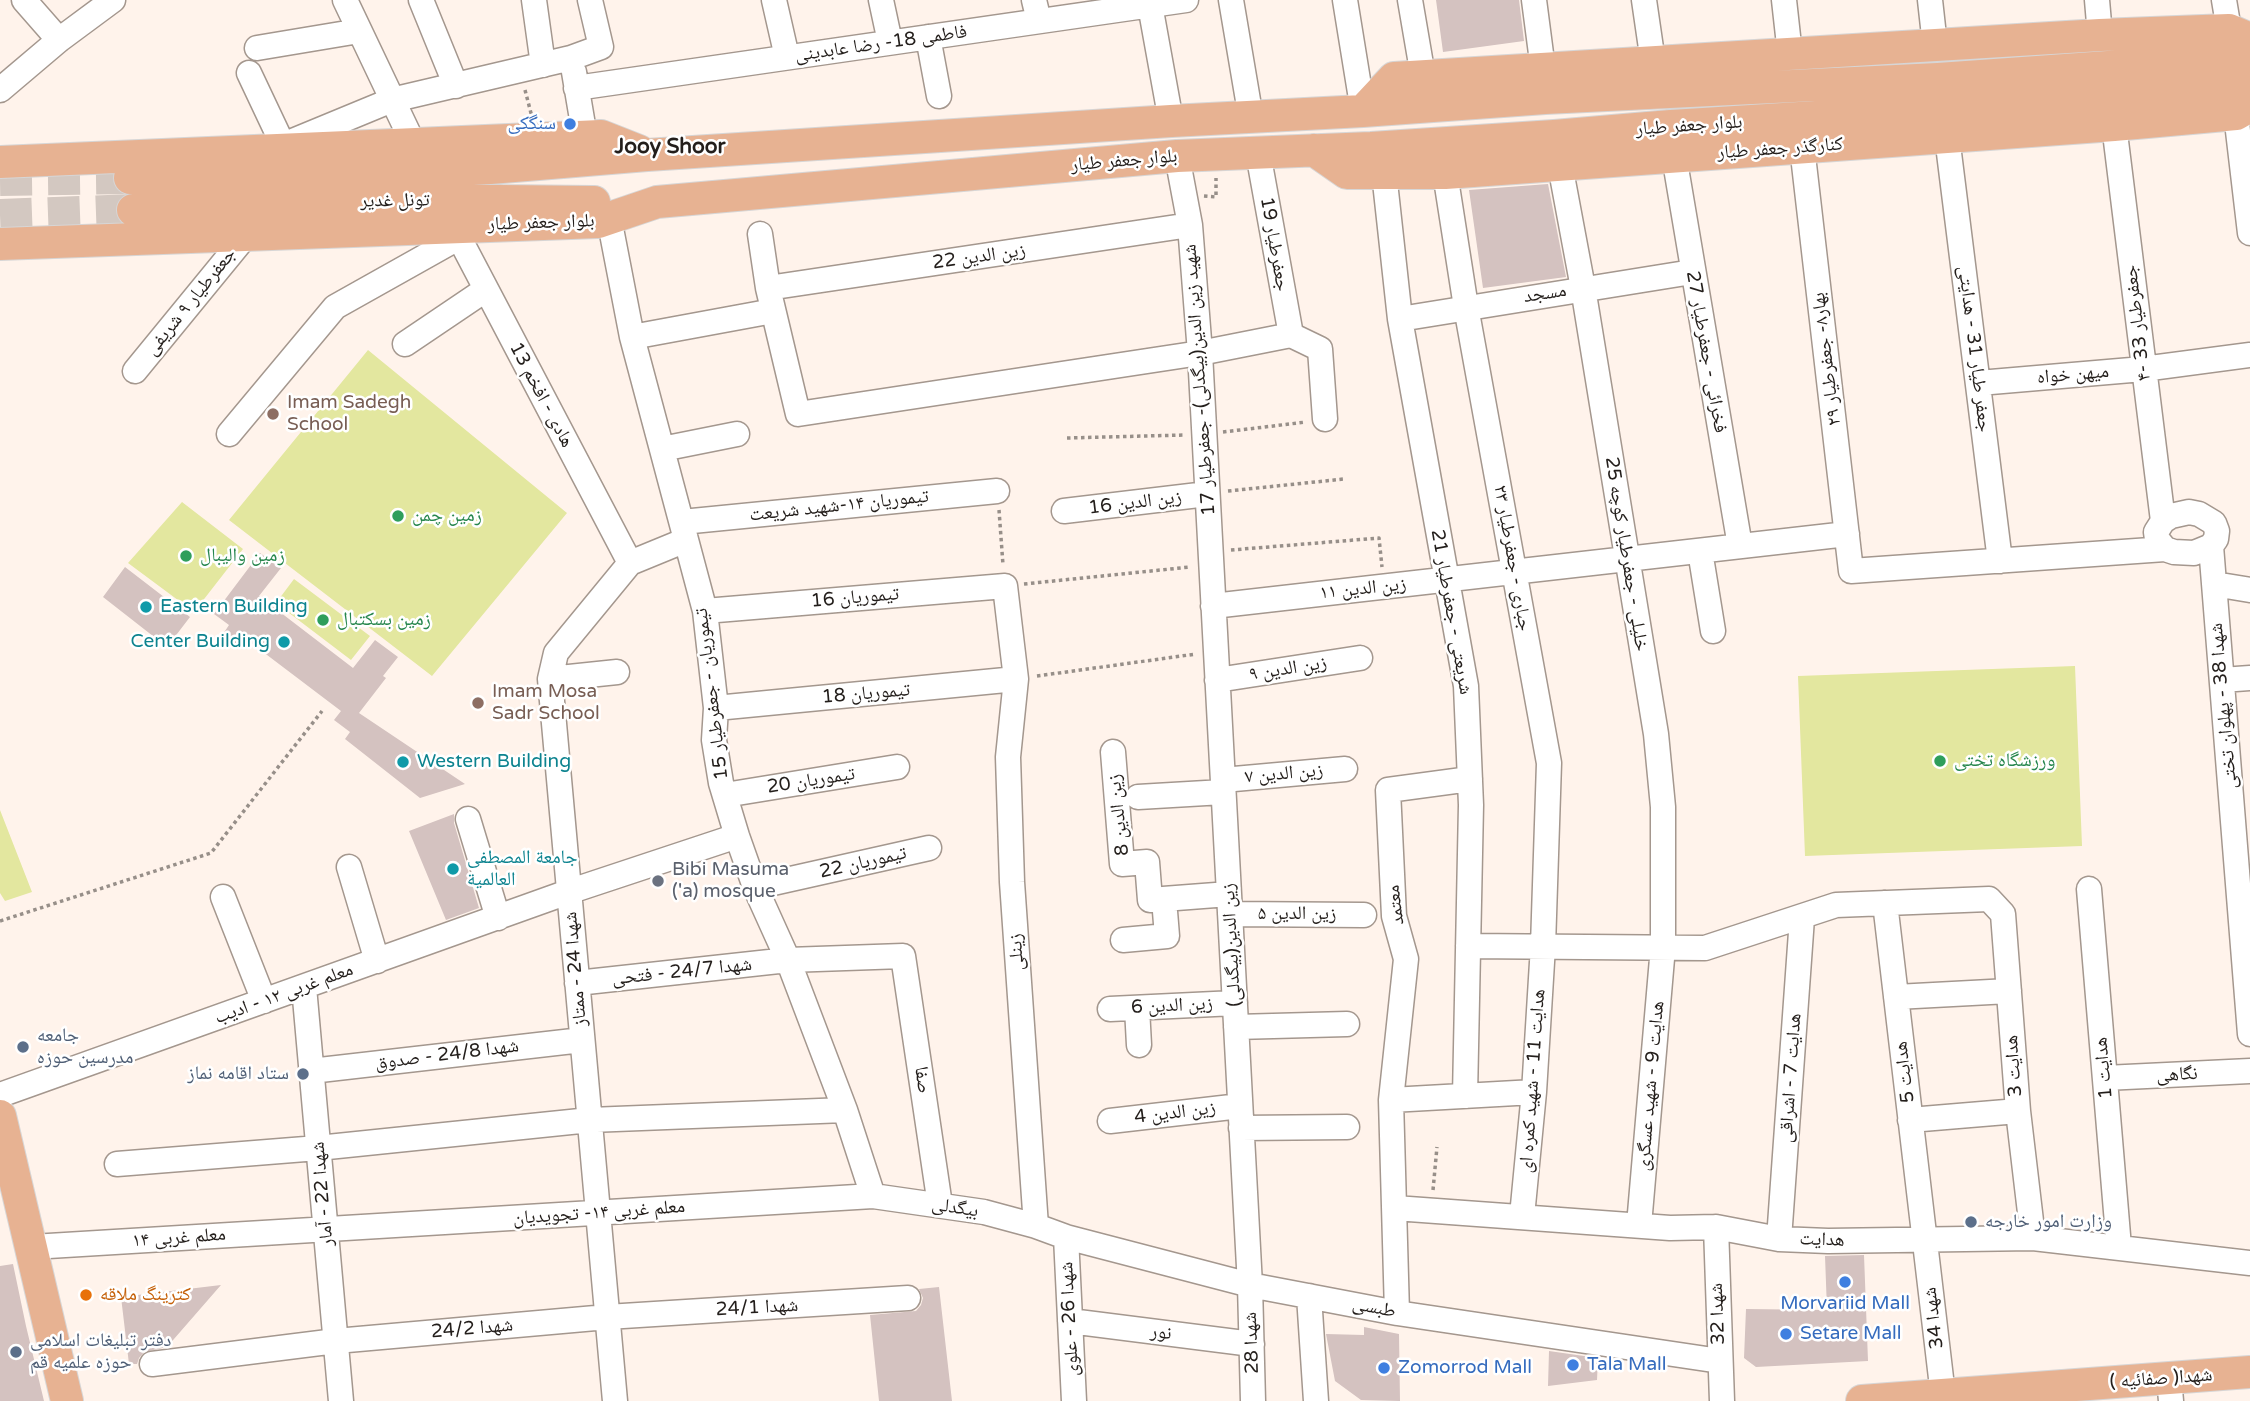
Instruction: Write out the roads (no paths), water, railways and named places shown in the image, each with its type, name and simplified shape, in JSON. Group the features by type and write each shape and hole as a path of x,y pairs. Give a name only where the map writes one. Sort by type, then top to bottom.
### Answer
{"main road":[{"path":"1363,111 1394,78 2100,35 2234,23"},
{"name":"بلوار جعفر طیار","path":"490,168 647,155 1171,121 1545,98 1938,79 2250,57"},
{"name":"بلوار جعفر طیار","path":"0,244 248,233 456,232 598,222 657,202 1177,156 1314,150 1918,111 2110,94 2250,86"},
{"name":"کنارگذر جعفر طیار","path":"1314,150 1348,173 1445,173 2114,125 2243,110"},
{"path":"1171,121 1177,156"},
{"name":"بلوار جعفر طیار","path":"0,162 601,136 647,155"},
{"name":"تونل غدیر","path":"130,178 403,173 490,168"},
{"name":"تونل غدیر","path":"134,210 405,200 657,202"},
{"path":"0,1116 67,1401"},
{"name":"شهدا( صفائیه )","path":"1862,1401 1943,1395 2170,1390 2250,1372"}],"street":[{"path":"24,0 59,40"},
{"path":"0,90 59,40 113,0"},
{"path":"345,0 414,145"},
{"path":"421,0 456,86"},
{"path":"532,68 534,0"},
{"path":"249,73 283,145 392,100 532,68 601,47 590,0"},
{"path":"774,0 787,57"},
{"path":"881,0 890,43"},
{"name":"فاطمی 18- رضا عابدینی","path":"576,88 928,37 1037,10 1150,5 1184,0"},
{"path":"1231,0 1251,118"},
{"path":"1345,0 1363,111"},
{"path":"1410,0 1423,76"},
{"path":"1534,0 1543,69"},
{"path":"1644,0 1653,62"},
{"path":"1784,0 1790,54"},
{"path":"1930,0 1935,45"},
{"path":"2096,0 2100,35"},
{"path":"1150,5 1171,121"},
{"path":"257,48 359,31"},
{"path":"928,37 939,96"},
{"path":"571,58 584,137"},
{"path":"2243,110 2250,233"},
{"name":"۴- جعفرطیار 33","path":"2114,125 2163,521"},
{"name":"جعفر طیار 31 - هدایتی","path":"1947,137 2000,561"},
{"name":"بهار۸- جعفرطیار ۲۹","path":"1802,147 1851,571 2000,561"},
{"name":"جعفرطیار 19","path":"1258,153 1291,335"},
{"name":"شهید زین الدین(بیگدلی)- جعفرطیار 17","path":"1177,156 1190,225 1200,353 1213,606"},
{"name":"فخرائی - جعفرطیار 27","path":"1674,156 1740,546"},
{"name":"خلیلی - جعفرطیار کوچه 25","path":"1560,165 1583,288 1656,734 1663,807 1663,947"},
{"name":"شریعتی - جعفرطیار 21","path":"1384,173 1400,319 1466,686 1470,779 1465,1096"},
{"name":"جباری - جعفرطیار ۲۳","path":"1445,173 1466,307 1549,763 1543,946"},
{"name":"تیموریان - جعفرطیار 15","path":"609,218 632,337 705,611 716,708 714,740 725,795 755,887 788,960 845,1110 873,1196"},
{"name":"زین الدین 22","path":"632,337 771,300 1190,225"},
{"path":"229,434 335,307 456,232"},
{"name":"هادی - افخم 13","path":"456,232 630,563"},
{"name":"جعفرطیار ۹ شریفی","path":"135,371 248,233"},
{"path":"760,234 771,300 798,414 1200,353 1291,335 1320,349 1325,419"},
{"name":"مسجد","path":"1400,319 1692,272"},
{"path":"405,344 485,290"},
{"name":"میهن خواه","path":"1979,383 2143,369 2250,355"},
{"path":"662,449 737,433"},
{"name":"تیموریان ۱۴-شهید شریعت","path":"630,563 684,531 997,491"},
{"name":"زین الدین 16","path":"1064,511 1207,494"},
{"path":"2000,561 2165,549 2184,554 2211,546 2216,539 2214,523 2208,518 2189,512 2163,521 2156,532 2157,539 2165,549"},
{"name":"زین الدین ۱۱","path":"1213,606 1847,534"},
{"name":"شهدا 38 - پهلوان تختی","path":"2211,546 2222,680 2241,804 2250,1034"},
{"path":"1700,551 1713,631"},
{"name":"شهدا 24 - ممتاز","path":"615,1401 550,679 556,653 630,563"},
{"path":"2214,584 2250,590"},
{"name":"تیموریان 16","path":"705,611 1005,586"},
{"name":"زینلی","path":"1005,586 1016,679 1008,757 1011,854 1036,1226"},
{"name":"زین الدین(بیگدلی)","path":"1213,606 1250,1285"},
{"name":"زین الدین ۹","path":"1217,680 1360,658"},
{"path":"550,679 617,672"},
{"path":"2222,680 2250,678"},
{"name":"تیموریان 18","path":"716,708 1016,679"},
{"name":"زین الدین 8","path":"1113,752 1122,864 1147,862 1150,900 1164,899"},
{"name":"تیموریان 20","path":"725,795 897,767"},
{"name":"زین الدین ۷","path":"1138,797 1345,769"},
{"name":"معتمد","path":"1397,1313 1391,1100 1406,959 1394,916 1388,790 1470,779"},
{"path":"468,819 498,918"},
{"name":"معلم غربی ۱۲ - ادیب","path":"0,1095 568,892 737,836"},
{"name":"تیموریان 22","path":"755,887 929,848"},
{"path":"349,867 377,961"},
{"name":"هدایت 1","path":"2089,889 2119,1247"},
{"path":"223,897 264,1001"},
{"path":"1123,940 1167,936 1164,899 1229,904"},
{"name":"هدایت 3","path":"1885,903 1989,899 2003,914 2018,1111 2033,1238"},
{"path":"1468,946 1705,948 1836,905 1885,903"},
{"name":"هدایت 5","path":"1885,903 1925,1241"},
{"name":"زین الدین ۵","path":"1229,904 1364,915"},
{"name":"هدایت 7 - اشراقی","path":"1779,1239 1802,918"},
{"name":"هدایت 11 - شهید کمره ای","path":"1522,1216 1535,1092 1543,946"},
{"name":"هدایت 9 - شهید عسگری","path":"1639,1225 1663,947"},
{"name":"شهدا 24/7 - فتحی","path":"577,983 788,960 904,956"},
{"name":"صفا","path":"904,956 940,1205"},
{"name":"شهدا 22 - آمار","path":"304,987 341,1401"},
{"path":"1896,996 2009,991"},
{"path":"1137,1008 1139,1045"},
{"name":"زین الدین 6","path":"1110,1009 1137,1008 1347,1024"},
{"name":"شهدا 24/8 - صدوق","path":"311,1071 582,1040"},
{"name":"نگاهی","path":"2105,1078 2250,1071"},
{"path":"1391,1100 1535,1092"},
{"path":"117,1164 318,1148 590,1120 845,1110"},
{"path":"1910,1120 2018,1111"},
{"name":"زین الدین 4","path":"1110,1121 1241,1117 1347,1127"},
{"name":"بیگدلی","path":"873,1196 985,1212 1036,1226"},
{"name":"معلم غربی ۱۴- تجویدیان","path":"326,1229 873,1196"},
{"name":"هدایت","path":"1395,1208 1670,1228 1716,1227 1779,1239 1925,1241 2033,1238 2250,1263"},
{"name":"طبسی","path":"1036,1226 1066,1237 1250,1285 1397,1313 1720,1361"},
{"name":"شهدا 32","path":"1716,1227 1722,1401"},
{"name":"معلم غربی ۱۴","path":"32,1247 326,1229"},
{"name":"شهدا 26 - علوی","path":"1066,1237 1074,1401"},
{"name":"شهدا 34","path":"1925,1241 1943,1395"},
{"name":"شهدا 28","path":"1250,1285 1253,1401"},
{"path":"1309,1296 1316,1401"},
{"name":"شهدا 24/1","path":"607,1317 908,1298"},
{"name":"شهدا 24/2","path":"152,1364 336,1341 607,1317"},
{"name":"نور","path":"1070,1321 1252,1345"}],"tunnel":[{"path":"0,180 130,178"},
{"path":"0,215 133,210"}],"place":[{"name":"سنگکی","path":"570,124"},
{"name":"Imam Sadegh School","path":"273,414"},
{"name":"زمین چمن","path":"398,516"},
{"name":"زمین والیبال","path":"186,556"},
{"name":"Eastern Building","path":"146,607"},
{"name":"زمین بسکتبال","path":"323,620"},
{"name":"Center Building","path":"284,642"},
{"name":"Imam Mosa Sadr School","path":"478,703"},
{"name":"ورزشگاه تختی","path":"1940,761"},
{"name":"Western Building","path":"403,762"},
{"name":"جامعة المصطفی العالمیة","path":"453,869"},
{"name":"Bibi Masuma ('a) mosque","path":"658,881"},
{"name":"جامعه مدرسین حوزه","path":"23,1047"},
{"name":"ستاد اقامه نماز","path":"303,1074"},
{"name":"وزارت امور خارجه","path":"1971,1222"},
{"name":"Morvariid Mall","path":"1845,1282"},
{"name":"کترینگ ملاقه","path":"86,1295"},
{"name":"Setare Mall","path":"1786,1334"},
{"name":"دفتر تبلیغات اسلامی حوزه علمیه قم","path":"16,1352"},
{"name":"Tala Mall","path":"1573,1365"},
{"name":"Zomorrod Mall","path":"1384,1368"}],"district":[{"name":"Jooy Shoor","path":"670,147"}]}
